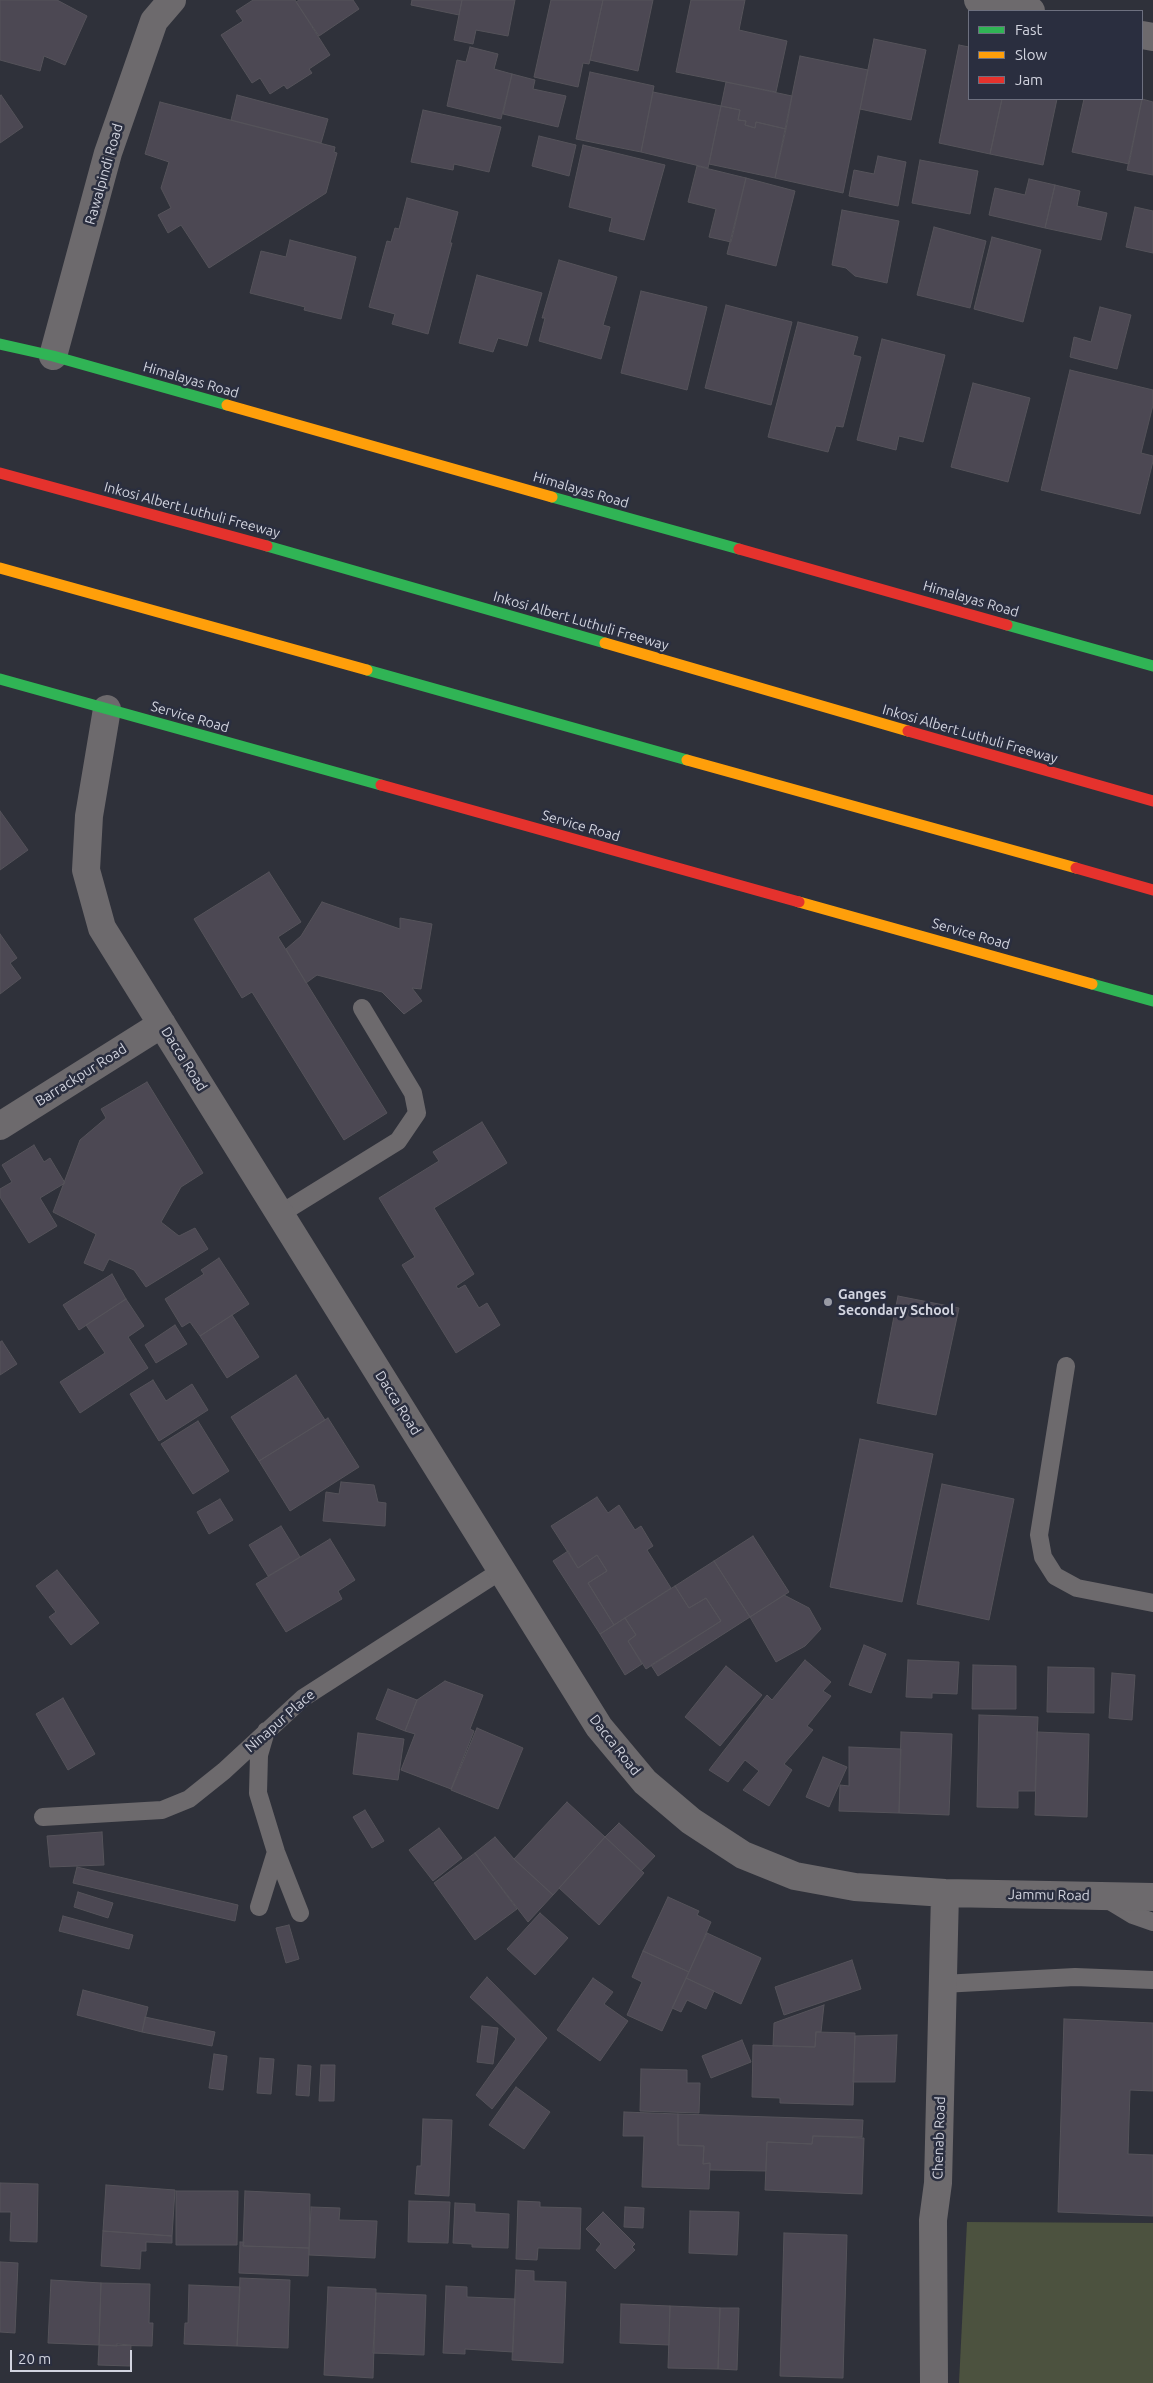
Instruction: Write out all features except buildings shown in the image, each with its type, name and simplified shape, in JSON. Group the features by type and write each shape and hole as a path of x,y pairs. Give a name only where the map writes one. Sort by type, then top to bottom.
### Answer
{"main road":[{"name":"Himalayas Road","path":"0,344 53,356 1153,666"},
{"name":"Inkosi Albert Luthuli Freeway","path":"0,474 211,530 970,750 1153,801"},
{"path":"0,568 1153,890"},
{"name":"Service Road","path":"0,679 1153,1001"},
{"path":"970,750 1095,772"}],"street":[{"name":"Rawalpindi Road","path":"53,356 108,153 154,21 172,0"},
{"path":"978,0 1026,10"},
{"name":"Dacca Road","path":"107,709 90,816 86,870 102,928 599,1727 645,1782 691,1821 743,1854 795,1876 855,1887 945,1893"},
{"name":"Barrackpur Road","path":"0,1126 162,1024"},
{"name":"Jammu Road","path":"945,1893 1153,1897"},
{"name":"Chenab Road","path":"934,2383 933,2220 938,2183 945,1893"}],"lane":[{"path":"280,1214 398,1141 417,1112 413,1093 362,1008"},
{"path":"1066,1366 1039,1535 1043,1557 1055,1576 1077,1588 1153,1603"},
{"name":"Ninapur Place","path":"43,1817 162,1810 190,1799 224,1771 266,1730 303,1698 502,1570"},
{"path":"266,1730 259,1755 258,1793 276,1852 300,1913"},
{"path":"259,1907 276,1852"},
{"path":"1101,1895 1133,1915 1153,1922"},
{"path":"942,1984 1075,1978 1153,1980"}],"green space":[{"path":"967,2222 1153,2223 1153,2383 959,2383"}],"traffic: fast":[{"path":"0,344 53,356 227,405"},
{"path":"552,497 739,549"},
{"path":"267,546 605,643"},
{"path":"1007,625 1153,666"},
{"path":"367,670 687,760"},
{"path":"0,679 381,785"},
{"path":"1092,984 1153,1001"}],"traffic: slow":[{"path":"227,405 552,497"},
{"path":"0,568 367,670"},
{"path":"605,643 908,731"},
{"path":"687,760 1076,868"},
{"path":"799,902 1092,984"}],"traffic: jam":[{"path":"0,473 267,546"},
{"path":"739,549 1007,625"},
{"path":"908,731 1153,801"},
{"path":"381,785 799,902"},
{"path":"1076,868 1153,890"}],"place":[{"name":"Ganges Secondary School","path":"828,1302"}]}
